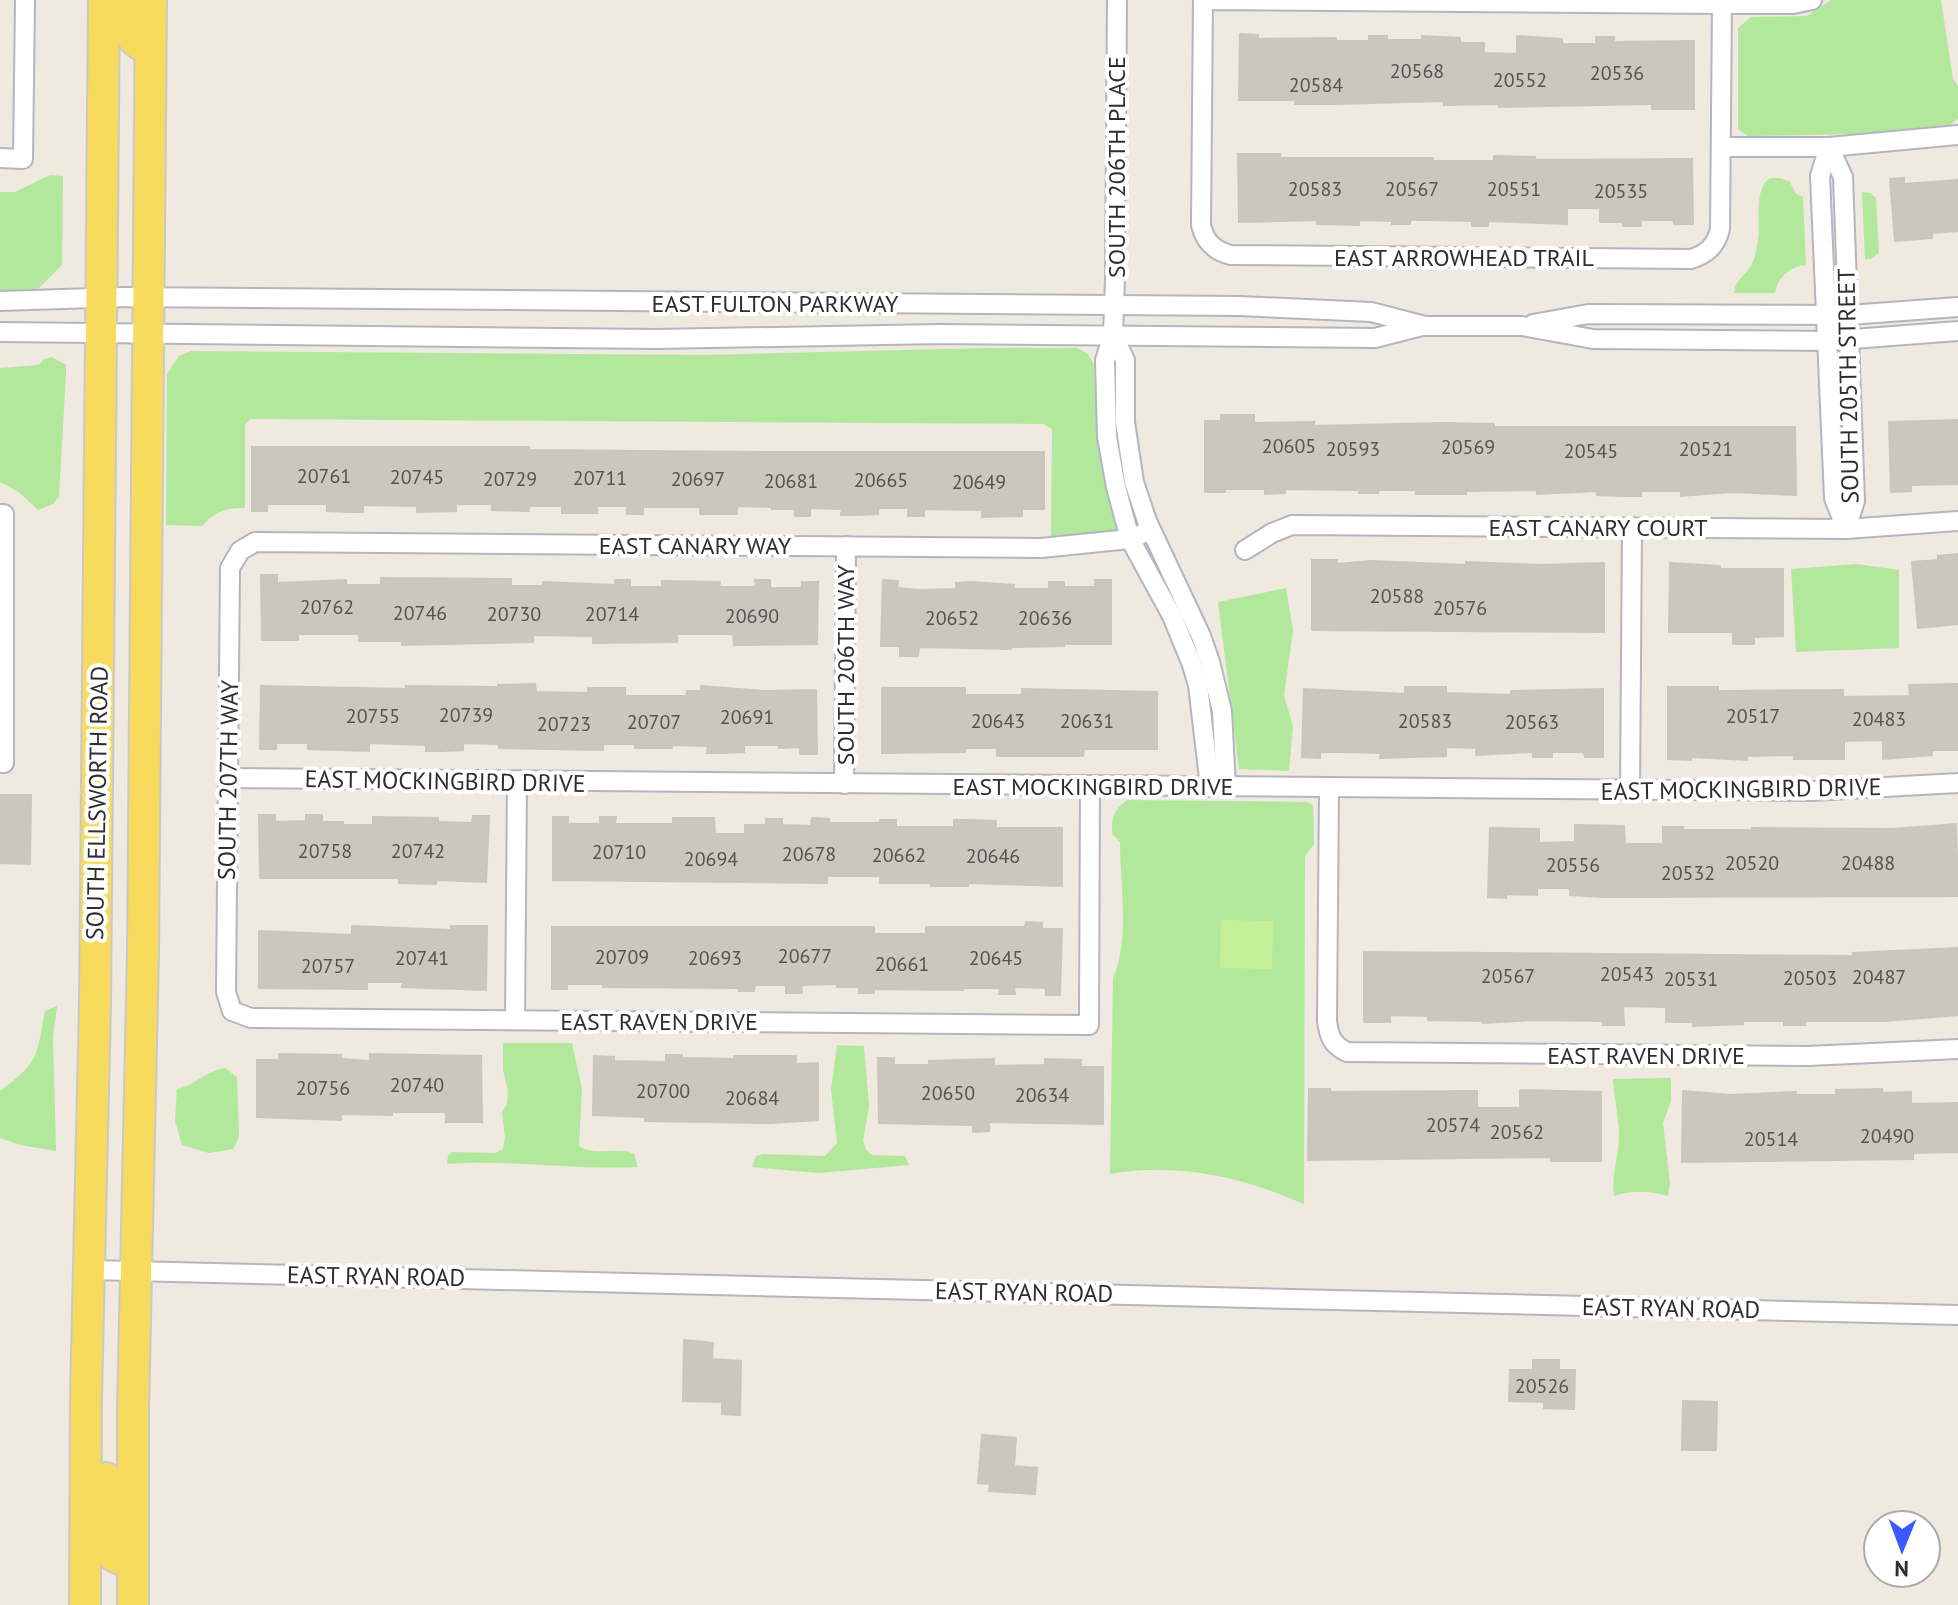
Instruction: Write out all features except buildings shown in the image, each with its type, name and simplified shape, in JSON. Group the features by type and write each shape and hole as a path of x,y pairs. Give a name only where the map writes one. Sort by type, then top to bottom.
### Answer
{"main road":[{"name":"SOUTH ELLSWORTH ROAD","path":"104,0 124,297 143,952 133,1605"},
{"path":"127,0 128,28 132,38 138,45 150,49"},
{"name":"SOUTH ELLSWORTH ROAD","path":"85,1605 86,1397 95,1004 124,297 150,49 151,0"},
{"path":"86,1397 106,1441 108,1542 115,1557 133,1563"}],"street":[{"path":"0,158 23,159 25,0"},
{"name":"SOUTH 206TH PLACE","path":"1117,0 1114,305 1113,335 1105,360 1107,437 1130,539 1172,616 1191,662 1218,787"},
{"path":"1203,0 1722,4 1793,4 1812,0"},
{"name":"EAST ARROWHEAD TRAIL","path":"1203,0 1201,225 1213,248 1231,255 1691,259 1714,246 1720,229 1721,147"},
{"path":"1722,4 1721,147 1829,147 1958,135"},
{"name":"SOUTH 205TH STREET","path":"1829,147 1843,177 1855,501 1846,529"},
{"name":"SOUTH 205TH STREET","path":"1829,147 1820,176 1827,341 1834,498 1846,529"},
{"name":"EAST FULTON PARKWAY","path":"0,301 124,297 1240,306 1371,312 1425,326"},
{"name":"EAST FULTON PARKWAY","path":"0,332 641,339 940,334 1375,338 1425,326 1522,326 1588,314 1849,315 1958,307"},
{"name":"EAST FULTON PARKWAY","path":"1522,326 1593,339 1827,341 1958,331"},
{"name":"SOUTH 206TH PLACE","path":"1113,335 1125,360 1125,422 1134,482 1151,530 1201,636 1222,711 1218,787"},
{"path":"2,514 2,763"},
{"name":"EAST CANARY COURT","path":"1245,550 1292,525 1846,529 1958,521"},
{"path":"1630,791 1632,527"},
{"name":"EAST CANARY WAY","path":"240,551 255,542 1041,548 1130,539 1151,530"},
{"name":"SOUTH 206TH WAY","path":"844,784 846,546"},
{"name":"SOUTH 207TH WAY","path":"232,1011 226,992 230,568 240,551"},
{"name":"EAST MOCKINGBIRD DRIVE","path":"227,778 1630,791 1811,791 1958,783"},
{"path":"515,1020 517,782"},
{"name":"EAST RAVEN DRIVE","path":"232,1011 251,1018 1089,1025 1090,787"},
{"name":"EAST RAVEN DRIVE","path":"1329,788 1327,1021 1328,1035 1335,1045 1347,1052 1793,1056 1958,1049"},
{"name":"EAST RYAN ROAD","path":"89,1270 1958,1315"}],"green space":[{"path":"1831,0 1941,0 1953,79 1958,86 1958,119 1950,125 1858,134 1748,136 1738,129 1738,28 1751,17 1807,16"},
{"path":"50,175 63,176 62,265 37,290 0,292 0,192 15,192"},
{"path":"1770,178 1790,182 1796,194 1803,197 1806,265 1785,274 1778,282 1775,293 1734,293 1755,257 1761,190"},
{"path":"1862,192 1876,198 1879,253 1871,259 1865,259"},
{"path":"1077,348 1087,353 1094,364 1100,448 1118,531 1051,536 1052,429 1043,424 251,419 245,425 245,508 221,511 202,526 166,525 167,374 179,356 191,351 707,355"},
{"path":"52,357 66,365 59,497 53,504 38,510 19,492 0,482 0,368 39,365 44,359"},
{"path":"1857,564 1899,570 1899,648 1796,652 1791,569"},
{"path":"1286,588 1293,630 1284,696 1293,726 1289,771 1239,769 1218,602"},
{"path":"1127,800 1306,802 1313,805 1314,844 1305,856 1304,1204 1257,1186 1209,1174 1160,1170 1110,1174 1113,978 1123,930 1120,842 1112,834 1112,828 1116,811"},
{"path":"1221,920 1273,921 1272,969 1220,968"},
{"path":"57,1006 53,1037 56,1151 0,1138 0,1091 29,1065 37,1049 45,1011"},
{"path":"503,1043 572,1043 582,1089 579,1146 592,1151 634,1154 638,1167 447,1164 452,1152 495,1153 503,1149 502,1112 507,1104 508,1091 503,1070"},
{"path":"837,1045 864,1046 869,1106 863,1141 866,1150 872,1155 905,1156 909,1165 819,1173 752,1167 756,1156 763,1154 825,1156 837,1143 831,1090"},
{"path":"225,1068 237,1077 239,1137 233,1149 209,1153 182,1145 175,1121 177,1089"},
{"path":"1671,1078 1671,1101 1663,1123 1670,1183 1668,1196 1641,1192 1614,1196 1619,1131 1613,1079"}]}
